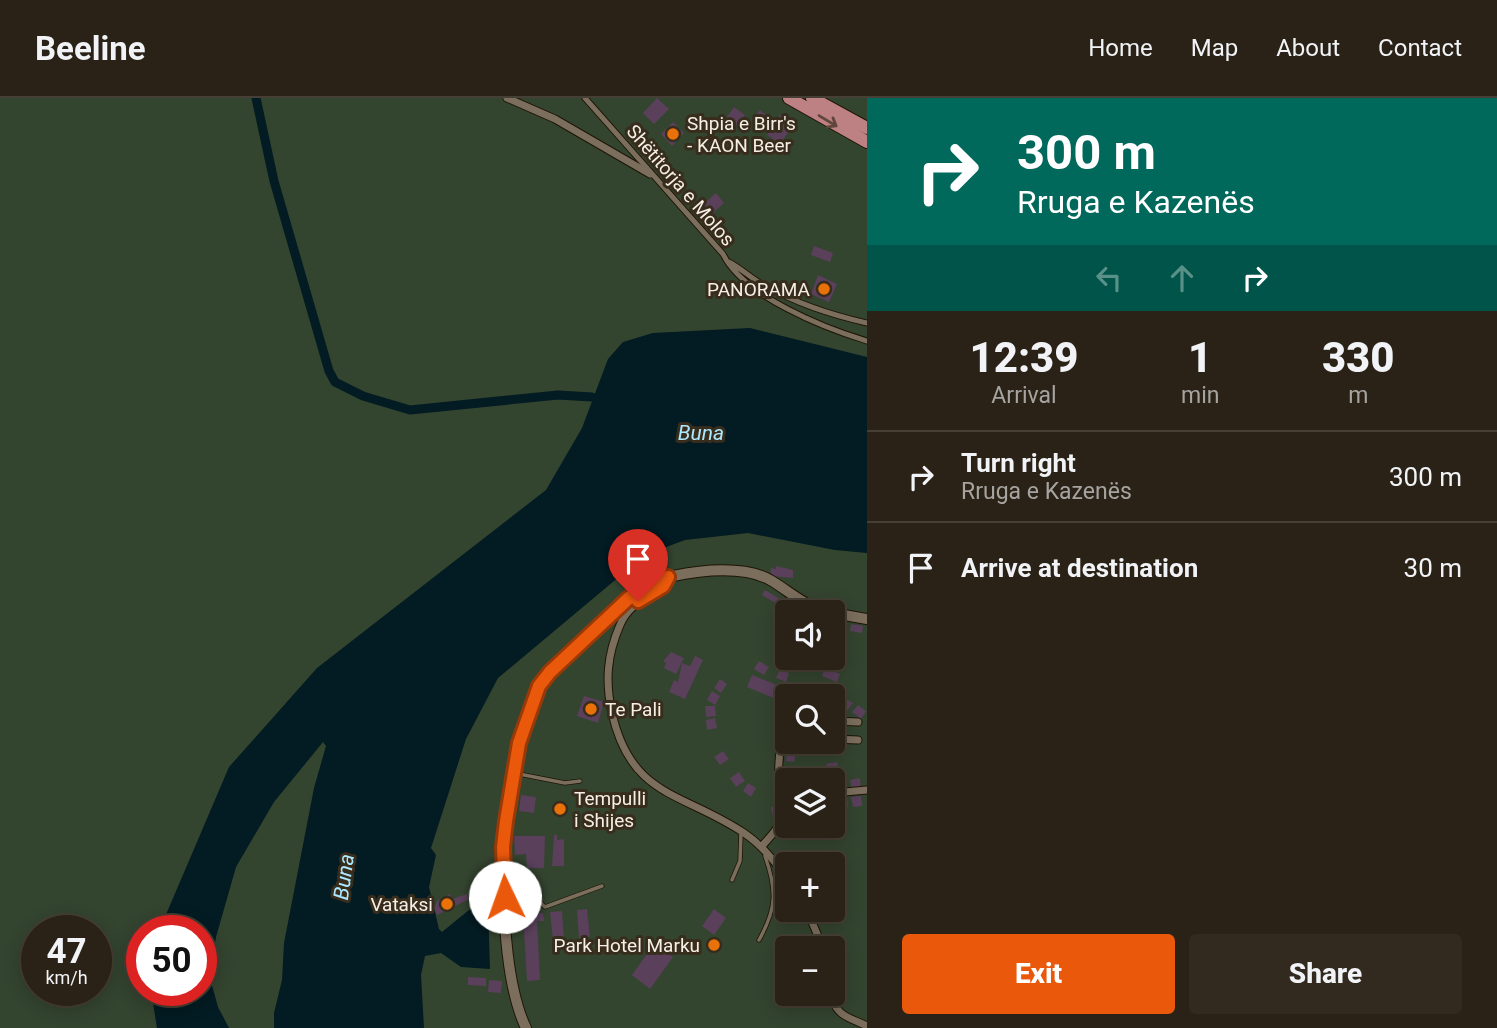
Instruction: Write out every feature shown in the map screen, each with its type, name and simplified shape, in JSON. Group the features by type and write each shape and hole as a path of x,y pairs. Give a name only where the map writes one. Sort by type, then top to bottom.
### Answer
{"main road":[{"path":"789,98 867,142"},
{"path":"812,98 867,128"},
{"path":"526,1028 510,976 503,840 524,724 545,677 630,597 668,577 717,572 754,574 772,581 798,600"},
{"path":"845,615 867,619"}],"street":[{"path":"506,98 555,120 650,174"},
{"name":"Shëtitorja e Molos","path":"585,98 740,278 827,327 867,341"},
{"name":"Shëtitorja e Molos","path":"726,261 761,284 796,302 824,313 867,323"},
{"path":"668,577 663,586 631,606 611,652 606,668 608,694 617,737 639,772 658,789 741,831 762,846 775,862"},
{"path":"845,721 858,722"},
{"path":"845,739 858,740"},
{"path":"845,792 867,790"},
{"path":"762,846 775,831"},
{"path":"834,1006 843,1016 867,1026"}],"lane":[{"path":"514,773 565,783 580,781"},
{"path":"732,880 740,860 741,831"},
{"path":"759,940 772,917 774,893 762,846"},
{"path":"505,882 528,884 532,895 545,907 602,886"}],"green space":[{"path":"0,98 867,98 867,1028 0,1028"}],"water":[{"name":"Buna","path":"750,328 867,357 867,553 835,550 748,533 685,540 645,555 498,678 466,739 431,848 436,855 429,887 442,932 469,910 488,905 490,969 461,967 441,953 425,956 421,975 424,1028 274,1028 274,1013 282,980 284,943 314,788 326,746 323,742 274,802 236,867 217,934 217,915 166,915 229,767 317,668 546,490 582,428 608,359 623,342 653,333"},
{"name":"Buna","path":"217,1003 229,1028 157,1028 153,1006 217,1006"}],"building":[{"path":"657,98 669,109 654,124 643,113"},
{"path":"734,107 745,115 734,129 724,121"},
{"path":"760,110 772,120 764,130 752,120"},
{"path":"780,115 794,124 780,144 767,135"},
{"name":"Shpia e Birr's - KAON Beer","path":"673,122 684,133 672,146 661,134"},
{"path":"701,141 710,148 705,154 696,147"},
{"path":"716,193 724,203 711,215 702,205"},
{"path":"814,246 833,253 830,262 811,255"},
{"name":"PANORAMA","path":"818,275 837,284 829,302 811,294"},
{"path":"776,566 793,570 793,578 770,576 771,568 776,569"},
{"path":"765,590 780,599 775,600 775,603 762,595"},
{"path":"851,624 863,626 862,633 850,631"},
{"path":"671,652 684,658 676,674 664,668 666,663 663,661"},
{"path":"695,656 703,660 685,699 669,692 674,680 678,682 682,663 690,666"},
{"path":"759,661 769,667 764,675 754,669"},
{"path":"780,670 789,673 786,682 776,678"},
{"path":"824,670 840,674 837,682 822,676"},
{"path":"752,675 775,684 775,699 747,687"},
{"path":"720,679 727,684 721,693 714,688"},
{"path":"712,691 720,696 715,705 707,700"},
{"name":"Te Pali","path":"584,696 604,702 598,723 577,716"},
{"path":"845,699 853,703 847,711 845,710"},
{"path":"858,705 866,711 861,719 852,712"},
{"path":"705,706 715,706 716,716 706,717"},
{"path":"715,718 717,728 707,730 706,720"},
{"path":"723,751 729,759 720,765 714,757"},
{"path":"787,754 796,754 794,762 786,761"},
{"path":"837,762 838,768 827,768 826,764"},
{"path":"739,772 745,781 736,787 730,778"},
{"path":"860,778 861,788 852,790 850,780"},
{"path":"748,783 756,788 751,797 743,791"},
{"path":"521,795 536,797 534,813 519,811"},
{"path":"861,796 862,806 853,807 851,797"},
{"path":"775,806 775,817 773,817 771,807"},
{"path":"554,835 557,835 557,840 564,839 564,866 552,866"},
{"path":"514,836 545,836 544,868 527,868 526,854 515,855"},
{"name":"Vataksi","path":"450,894 452,899 467,894 469,899 437,915 434,908 437,901"},
{"path":"587,909 590,937 579,938 577,910"},
{"path":"714,909 726,918 714,935 702,926"},
{"path":"562,911 564,939 553,940 550,912"},
{"path":"543,913 544,921 537,921 540,980 527,981 523,914"},
{"path":"654,944 673,957 650,989 632,975"},
{"path":"468,977 486,978 486,986 468,985"},
{"path":"489,980 502,981 501,993 488,992"}],"waterway":[{"path":"256,98 274,181 329,371 335,382 363,396 410,410 558,395 592,397"}],"place":[{"name":"Shpia e Birr's - KAON Beer","path":"673,134"},
{"name":"PANORAMA","path":"824,289"},
{"name":"Te Pali","path":"591,709"},
{"name":"Tempulli i Shijes","path":"560,809"},
{"name":"Vataksi","path":"447,904"},
{"name":"Park Hotel Marku","path":"714,945"}],"route":[{"path":"505,897 503,847 519,743 539,686 550,672 630,597 668,577 663,586 638,601"}]}
